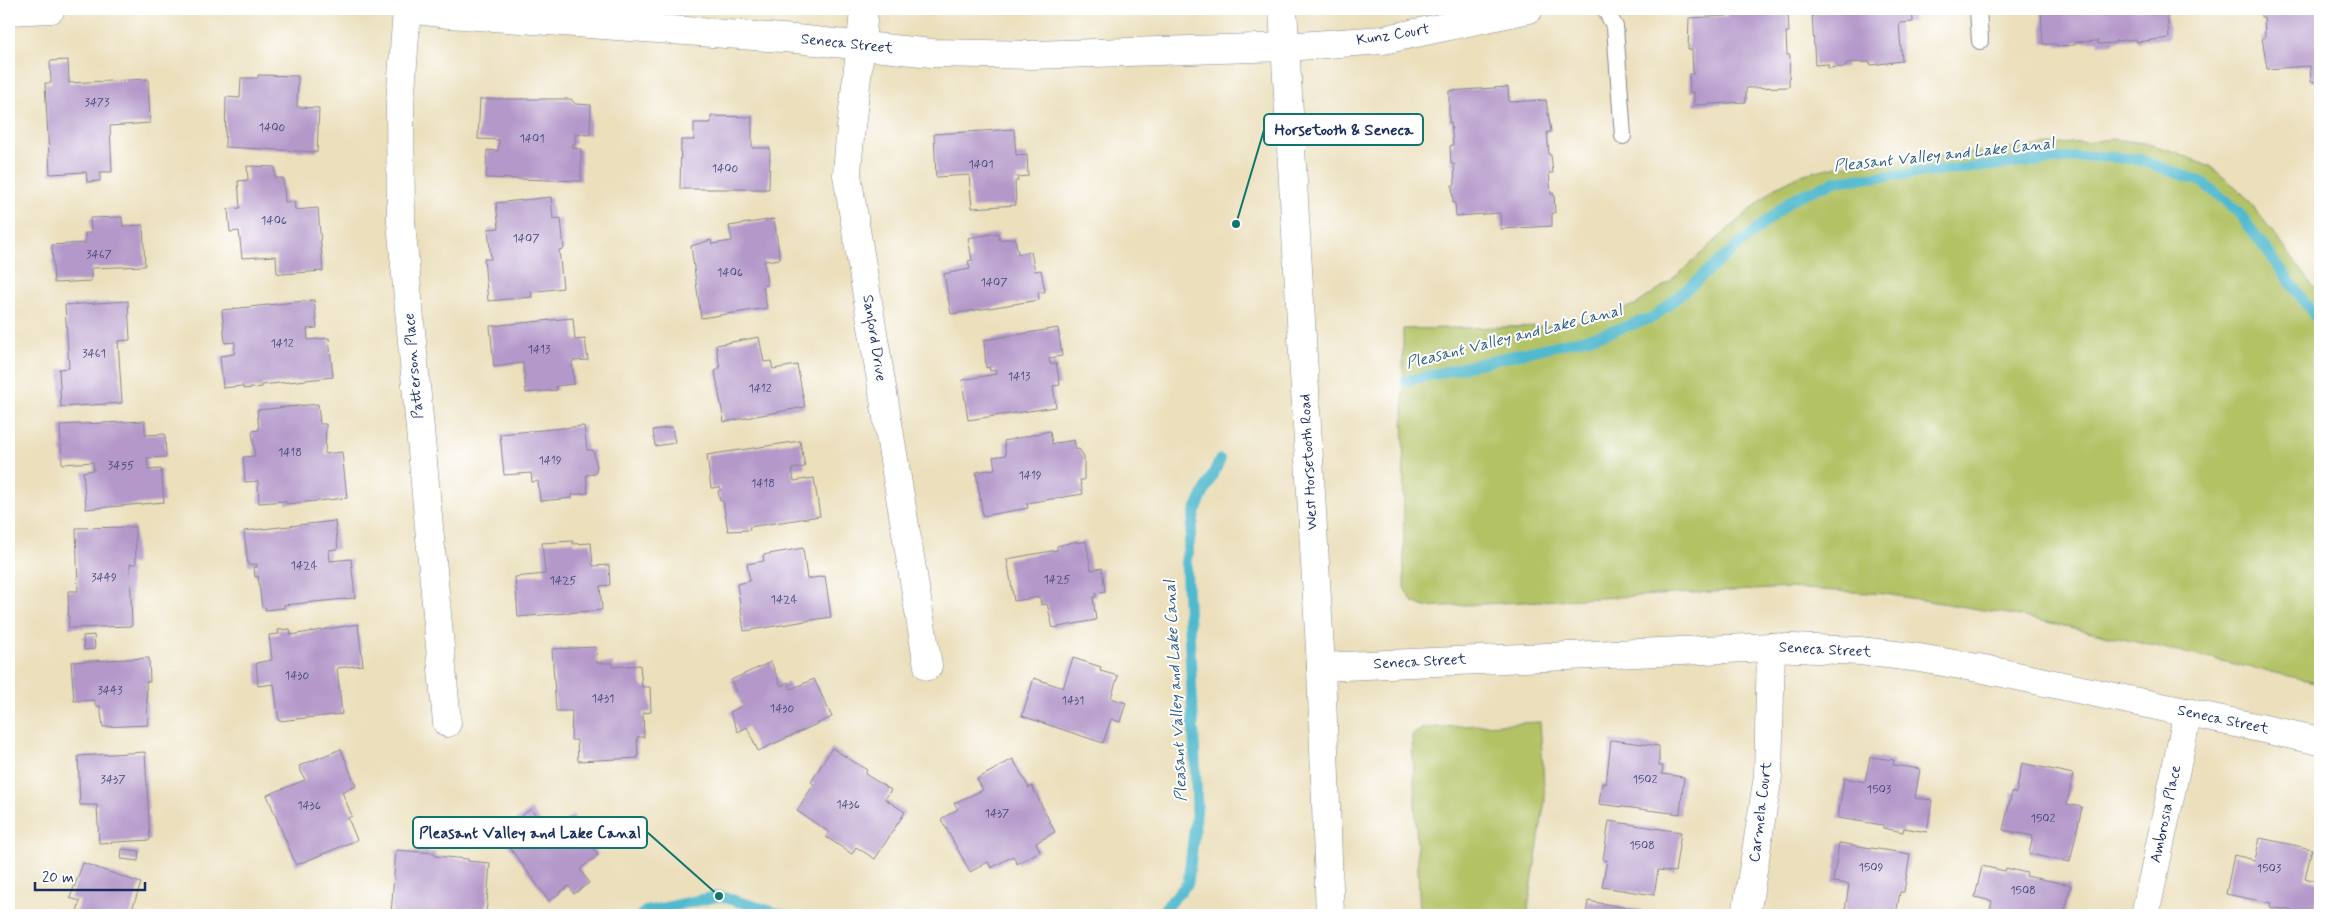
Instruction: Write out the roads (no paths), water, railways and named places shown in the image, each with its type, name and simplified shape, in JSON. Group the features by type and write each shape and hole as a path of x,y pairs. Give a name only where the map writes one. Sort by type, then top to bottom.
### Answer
{"street":[{"path":"9,11 51,9"},
{"name":"Seneca Street","path":"408,9 449,14 796,39 932,53 1032,55 1285,47"},
{"name":"Patterson Place","path":"408,9 400,104 401,222 447,723"},
{"name":"Sanford Drive","path":"864,9 856,90 849,126 847,175 928,666"},
{"name":"West Horsetooth Road","path":"1283,9 1321,667 1330,915"},
{"name":"Kunz Court","path":"1285,47 1383,40 1529,9"},
{"name":"Seneca Street","path":"1321,667 1771,647 1860,651 1913,657 2320,740"},
{"name":"Carmela Court","path":"1746,915 1768,776 1771,647"},
{"name":"Ambrosia Place","path":"2145,915 2188,712"}],"lane":[{"path":"1605,9 1615,26 1622,136"},
{"path":"1978,9 1980,41"}],"waterway":[{"name":"Pleasant Valley and Lake Canal","path":"1406,381 1604,334 1654,317 1794,198 1836,181 2089,156 2137,159 2202,182 2237,210 2320,323"},
{"name":"Pleasant Valley and Lake Canal","path":"1159,915 1188,883 1197,807 1186,560 1195,511 1220,460"},
{"name":"Pleasant Valley and Lake Canal","path":"642,915 645,912 719,896 784,915"}],"place":[{"name":"Horsetooth & Seneca","path":"1236,224"},
{"name":"Pleasant Valley and Lake Canal","path":"719,896"}]}
